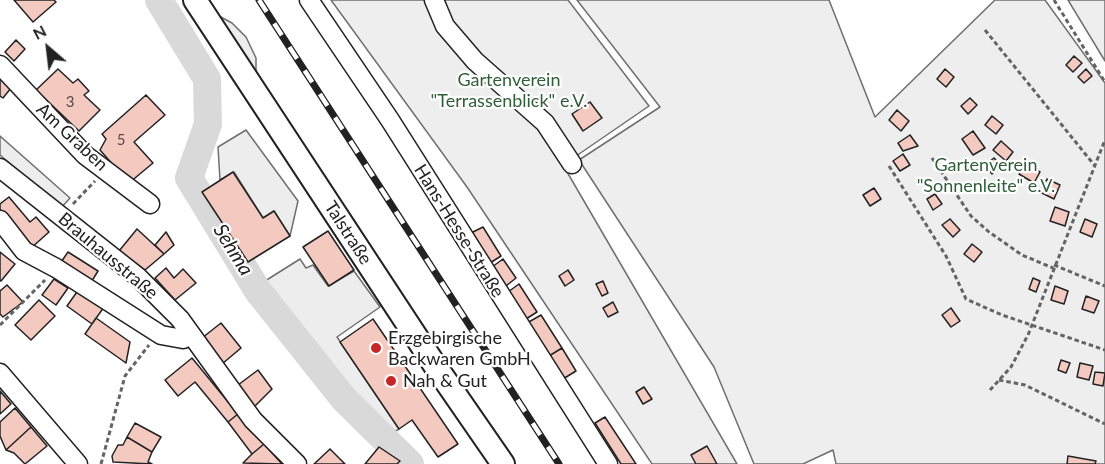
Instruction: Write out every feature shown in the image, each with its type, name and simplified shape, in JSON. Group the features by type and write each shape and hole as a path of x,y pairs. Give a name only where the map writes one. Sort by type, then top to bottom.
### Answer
{"main road":[{"name":"Talstraße","path":"195,0 436,367 503,464"}],"street":[{"name":"Hans-Hesse-Straße","path":"309,0 390,120 608,464"},
{"path":"434,0 445,26 460,44 475,61 544,123 572,164"},
{"name":"Am Graben","path":"0,65 85,154 150,204"},
{"name":"Brauhausstraße","path":"0,168 138,278 180,320 254,420 297,464"},
{"path":"0,220 24,251 56,268 161,335 183,339 191,335"},
{"path":"0,372 77,464"}],"path":[{"path":"1054,0 1105,82"},
{"path":"985,30 1095,166"},
{"path":"990,390 1011,367 1032,324 1105,140"},
{"path":"932,158 971,216 989,232 1022,255 1105,286"},
{"path":"889,166 946,256 966,299 1002,315 1105,350"},
{"path":"62,217 105,170"},
{"path":"0,325 56,268"},
{"path":"101,464 125,376 142,351 161,335"},
{"path":"999,380 1025,385 1105,424"}],"green space":[{"name":"Gartenverein \"Terrassenblick\" e.V.","path":"331,0 568,0 649,106 563,165 737,464 652,464 467,187"},
{"name":"Gartenverein \"Sonnenleite\" e.V.","path":"577,0 829,0 875,117 995,0 1045,0 1105,83 1105,464 836,464 833,450 803,464 754,464 714,367 579,160 660,107"},
{"path":"1068,0 1105,0 1105,61"}],"shaded area":[{"path":"219,16 232,23 246,37 256,58 256,73"},
{"path":"246,130 298,201 290,236 274,211 263,218 234,172 220,180 218,147"},
{"path":"0,136 70,198 61,208 0,155"},
{"path":"300,259 306,268 313,265 328,286 354,271 380,307 337,337 399,429 388,436 346,399 265,281"}],"building":[{"path":"14,0 54,0 56,2 33,22"},
{"path":"16,40 25,49 14,61 5,52"},
{"path":"1074,56 1082,63 1073,72 1066,65"},
{"path":"58,69 73,83 78,79 89,91 84,95 100,110 79,131 36,90"},
{"path":"945,69 954,77 946,87 937,79"},
{"path":"1086,69 1092,76 1084,83 1078,77"},
{"path":"0,77 11,88 3,98 0,96"},
{"path":"146,95 165,115 134,142 153,163 129,183 100,150 106,139 102,134"},
{"path":"970,98 977,105 968,114 961,106"},
{"path":"590,102 602,118 583,131 572,114"},
{"path":"897,110 909,121 901,131 889,120"},
{"path":"992,116 1003,125 996,134 985,125"},
{"path":"973,131 985,148 973,155 962,139"},
{"path":"910,135 918,146 903,151 898,143"},
{"path":"1001,141 1013,152 1006,161 993,150"},
{"path":"903,154 910,165 900,171 893,161"},
{"path":"994,158 1001,166 992,174 985,165"},
{"path":"1024,163 1040,172 1034,183 1019,174"},
{"path":"233,172 263,218 274,211 290,236 248,262 202,192"},
{"path":"1047,179 1060,185 1054,199 1040,192"},
{"path":"874,188 881,199 870,206 863,195"},
{"path":"935,194 942,204 933,210 927,199"},
{"path":"9,197 30,222 36,217 49,232 30,249 0,214 0,204"},
{"path":"1055,207 1069,212 1065,226 1050,221"},
{"path":"950,219 960,230 953,237 942,225"},
{"path":"1085,219 1097,224 1092,237 1080,232"},
{"path":"483,227 501,256 490,263 469,234"},
{"path":"137,229 164,254 145,270 119,251"},
{"path":"328,231 354,270 329,286 303,247"},
{"path":"166,232 174,245 164,254 155,245"},
{"path":"972,244 982,252 974,262 964,254"},
{"path":"0,252 15,264 1,281 0,281"},
{"path":"68,252 98,271 90,284 59,265"},
{"path":"503,259 516,278 506,286 492,267"},
{"path":"166,268 174,278 183,269 196,283 175,300 155,278"},
{"path":"568,270 574,280 565,286 559,276"},
{"path":"1033,278 1040,281 1036,292 1029,289"},
{"path":"54,279 68,288 56,305 42,295"},
{"path":"603,281 608,293 602,296 596,284"},
{"path":"519,284 537,312 526,319 508,292"},
{"path":"7,285 23,302 3,317 0,314 0,291"},
{"path":"1055,286 1068,291 1064,304 1051,300"},
{"path":"79,289 104,307 92,324 67,306"},
{"path":"1086,296 1099,301 1094,313 1082,309"},
{"path":"39,300 55,316 31,340 15,325"},
{"path":"613,302 618,312 608,317 603,308"},
{"path":"951,308 960,321 951,327 942,315"},
{"path":"541,315 562,348 549,356 527,323"},
{"path":"96,318 130,342 126,363 85,334"},
{"name":"Nah & Gut","path":"373,319 458,444 438,457 412,420 399,429 340,342"},
{"path":"221,323 241,348 222,364 202,338"},
{"path":"562,348 576,371 563,379 549,356"},
{"path":"192,358 238,414 228,422 195,382 178,396 165,380"},
{"path":"1061,360 1070,363 1066,373 1058,370"},
{"path":"1080,363 1093,366 1089,380 1077,377"},
{"path":"258,370 272,389 254,407 238,385"},
{"path":"1095,372 1105,373 1103,386 1093,384"},
{"path":"644,387 652,399 643,404 636,392"},
{"path":"0,391 11,404 0,414"},
{"path":"15,408 31,427 6,450 0,436 0,422"},
{"path":"238,414 264,444 252,454 228,422"},
{"path":"605,417 636,464 621,464 595,423"},
{"path":"135,423 161,437 152,452 127,437"},
{"path":"31,427 47,446 25,464 14,453 6,450"},
{"path":"127,437 152,452 148,462 152,464 113,462 112,456 118,445 123,445"},
{"path":"264,444 282,464 243,463 252,454"},
{"path":"707,446 717,464 696,464 691,455"},
{"path":"379,447 400,461 397,464 365,464"},
{"path":"330,449 345,464 314,464"},
{"path":"1068,456 1096,461 1095,464 1067,464"}],"waterway":[{"name":"Sehma","path":"159,0 207,79 208,124 189,178 258,291 344,399 410,464"}],"railway":[{"path":"259,0 559,464"}],"place":[{"name":"Erzgebirgische Backwaren GmbH","path":"376,348"},
{"name":"Nah & Gut","path":"391,381"}]}
